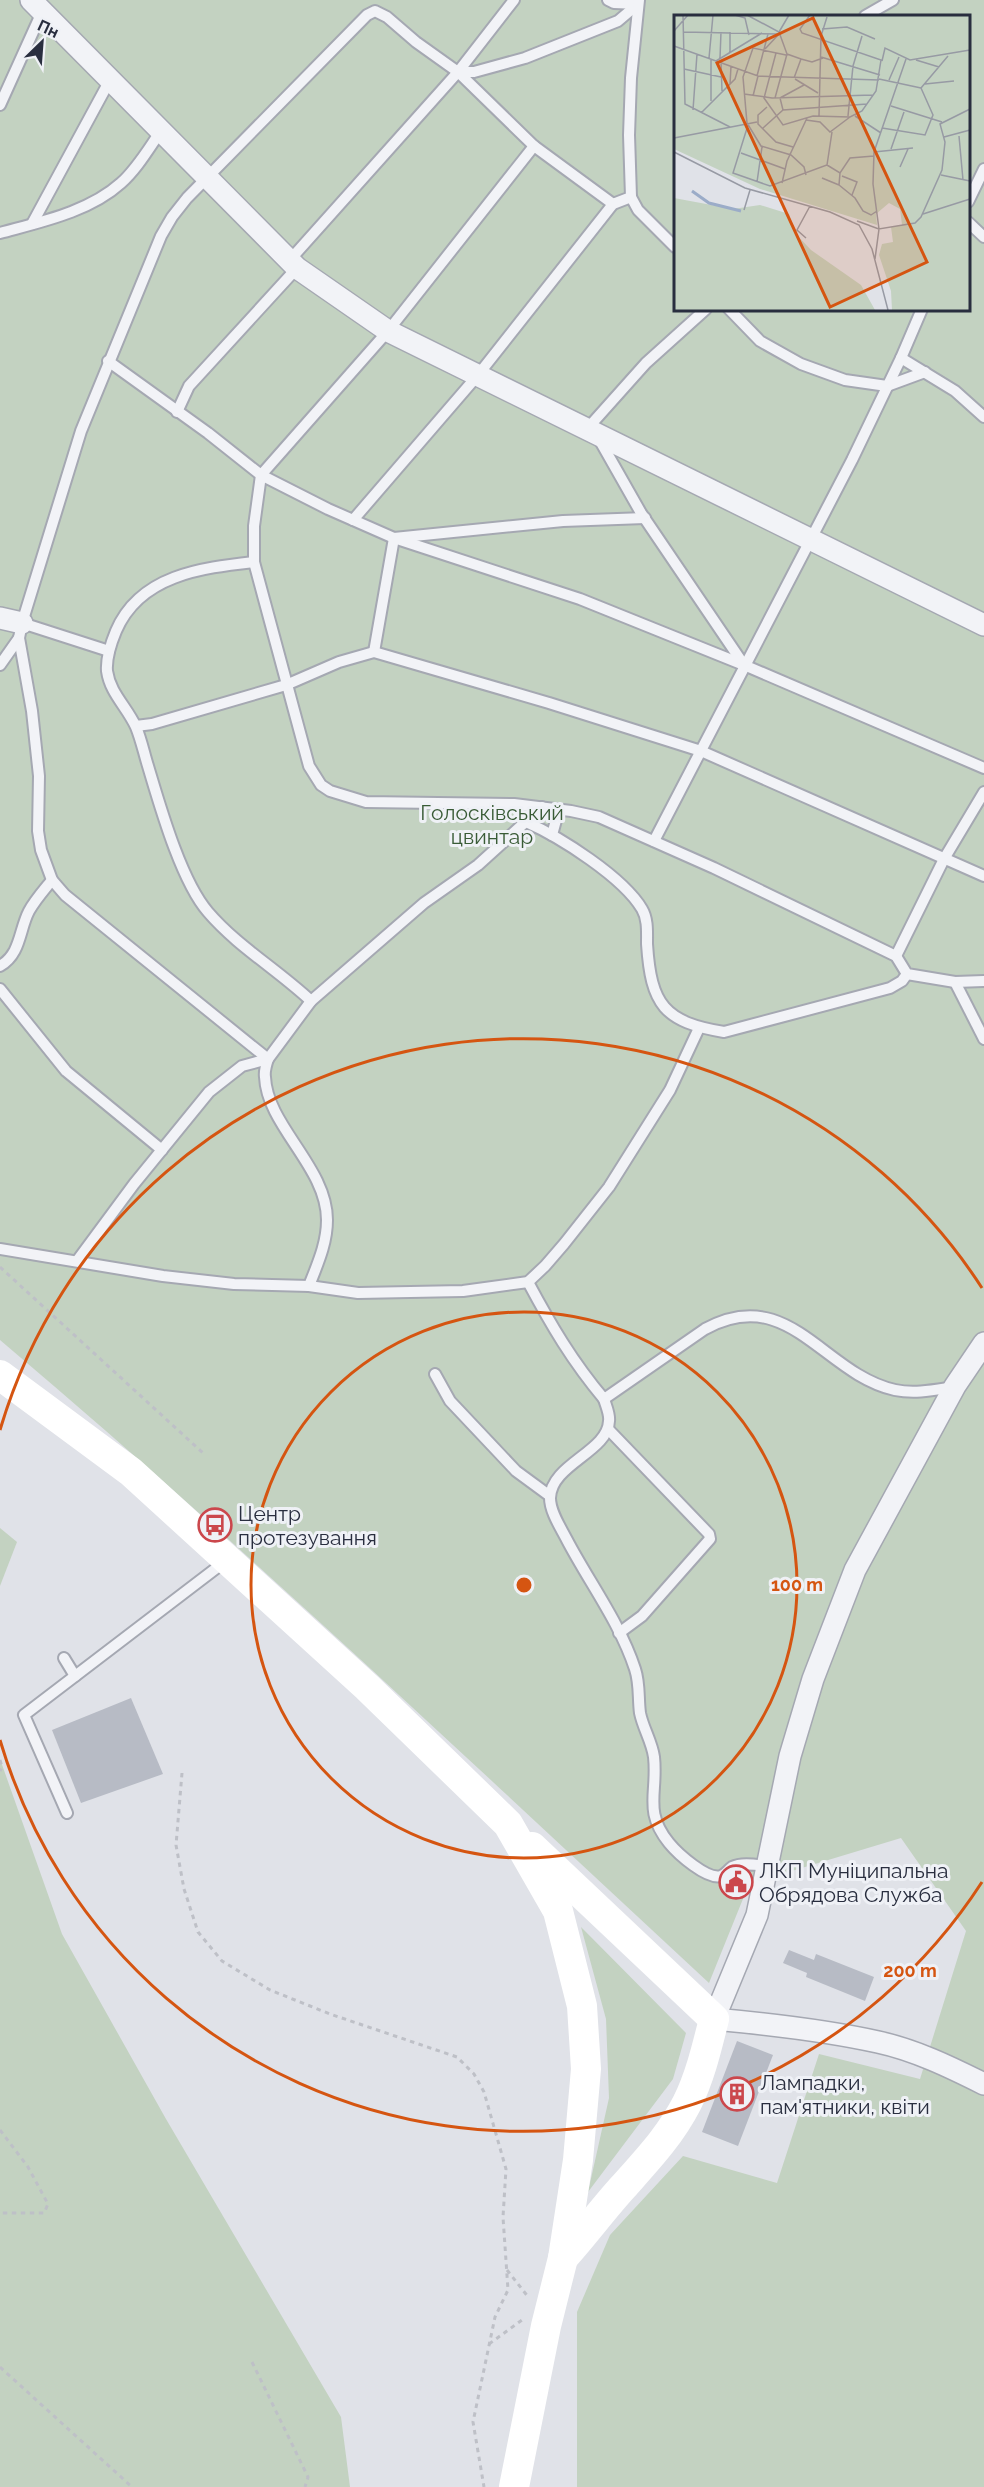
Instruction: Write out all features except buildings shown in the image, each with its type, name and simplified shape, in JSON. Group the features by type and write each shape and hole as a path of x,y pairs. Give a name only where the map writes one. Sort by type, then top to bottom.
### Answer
{"street":[{"path":"36,6 293,265 388,331 984,625"},
{"path":"0,618 21,631"},
{"path":"563,2258 622,2187 650,2160 687,2103 698,2077 714,2019 758,1915 790,1756 813,1679 834,1622 855,1570 955,1386 981,1354"},
{"path":"0,1375 131,1472 367,1687 714,2019 782,2025 879,2042 941,2062 984,2084"},
{"path":"508,1824 558,1911 582,2006 586,2069 578,2160 563,2258 546,2326 513,2487"}],"lane":[{"path":"177,412 189,386 458,72 514,0"},
{"path":"608,0 614,3 638,2"},
{"path":"867,15 893,0"},
{"path":"458,72 474,72 525,58 618,21 638,2"},
{"path":"638,2 628,135 631,197 638,210 674,246"},
{"path":"0,105 36,6"},
{"path":"0,665 21,631 81,431 161,236 177,210 367,15 375,11 387,17 416,42 458,72 534,146 613,204"},
{"path":"32,224 110,80"},
{"path":"0,233 77,209 112,191 122,182 161,131"},
{"path":"534,146 388,331 261,475 254,526 254,562 309,766 321,785 330,791 366,802 489,802 559,809 599,817 896,956 907,974 955,982 984,981"},
{"path":"969,200 984,169"},
{"path":"353,520 478,375 613,204 631,197"},
{"path":"969,223 984,237"},
{"path":"705,310 646,363 592,431 645,518 744,665"},
{"path":"730,310 760,341 801,364 845,380 887,386 925,372"},
{"path":"654,841 852,460 922,310"},
{"path":"901,358 955,391 984,417"},
{"path":"108,362 218,440 261,475 353,520 394,538 580,599 744,665 984,768"},
{"path":"394,538 563,520 645,518"},
{"path":"374,652 394,538"},
{"path":"254,562 210,567 180,575 157,585 140,597 119,624 109,651 107,669 111,686 136,726 158,798 191,888 207,911 230,934 290,981 311,1001"},
{"path":"21,631 109,651"},
{"path":"21,631 39,776 38,831 43,859 52,880 82,910 268,1059"},
{"path":"136,726 153,724 286,685 339,662 374,652 701,751 984,876"},
{"path":"896,956 944,859 984,792"},
{"path":"309,1286 322,1252 327,1220 326,1205 315,1179 274,1109 264,1076 268,1059 311,1001 424,903 478,865 542,807"},
{"path":"552,835 559,809"},
{"path":"526,822 573,848 633,896 646,919 651,975 662,1008 682,1021 699,1028 724,1032 860,998 897,985 907,974"},
{"path":"0,966 10,958 21,940 29,911 52,880"},
{"path":"955,982 984,1039"},
{"path":"0,989 66,1071 162,1150"},
{"path":"0,1249 163,1276 234,1284 309,1286 358,1293 463,1291 528,1282 545,1266 609,1187 670,1090 699,1028"},
{"path":"77,1261 189,1113 224,1078 242,1066 268,1059"},
{"path":"528,1282 557,1337 604,1399 609,1415 608,1429 598,1443 564,1472 550,1496"},
{"path":"604,1399 705,1329 721,1320 750,1315 776,1319 873,1382 894,1390 914,1393 955,1386"},
{"path":"435,1374 450,1401 516,1471 550,1496 561,1528 619,1633 638,1677 640,1712 653,1754 652,1812 658,1828 670,1844 689,1862 714,1876 721,1876 739,1865 768,1866"},
{"path":"608,1429 709,1534 710,1539 642,1616 619,1633"},
{"path":"67,1813 24,1715 227,1560"},
{"path":"64,1658 75,1676"}],"path":[{"path":"0,1267 203,1453"},
{"path":"0,1760 2,1767 0,1771"},
{"path":"182,1773 176,1845 184,1890 198,1932 222,1961 270,1990 457,2058 474,2074 484,2092 506,2169 503,2217 508,2290 495,2317 472,2422 484,2487"},
{"path":"0,2130 28,2166 48,2204 44,2213 0,2213"},
{"path":"506,2269 532,2301"},
{"path":"489,2344 530,2315"},
{"path":"252,2362 308,2477 305,2487"},
{"path":"0,2367 132,2487"}],"green space":[{"name":"Голосківський цвинтар","path":"0,0 984,0 984,2487 577,2487 577,2312 610,2235 683,2156 777,2183 819,2054 920,2079 966,1931 901,1838 749,1884 709,1983 270,1577 0,1340"},
{"path":"0,1528 17,1542 0,1586"},
{"path":"0,1759 62,1934 166,2119 341,2417 350,2487 0,2487"},
{"path":"581,1927 686,2033 673,2079 588,2192 609,2098 606,2019"}],"place":[{"name":"Центр протезування","path":"215,1525"},
{"name":"ЛКП Муніципальна Обрядова Служба","path":"736,1882"},
{"name":"Лампадки, пам'ятники, квіти","path":"737,2094"}]}
